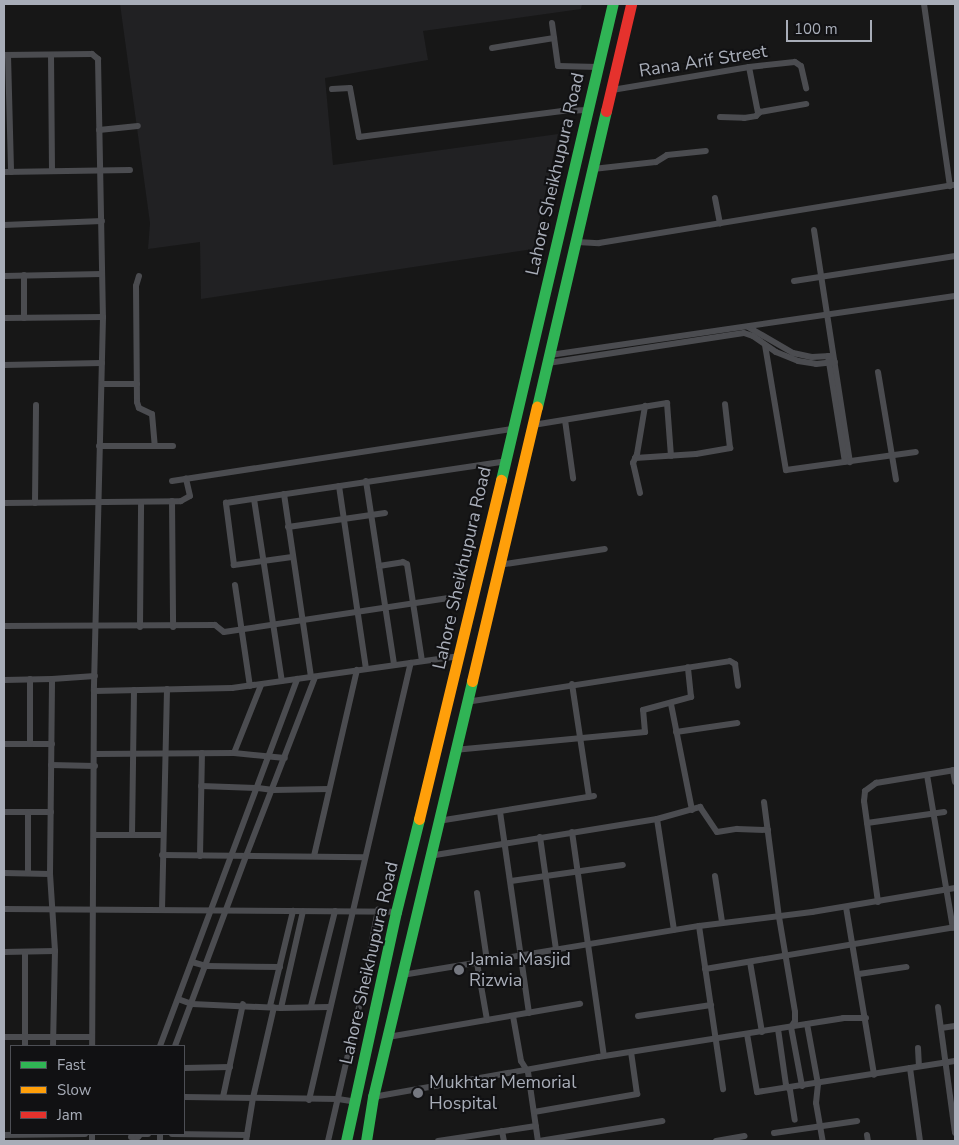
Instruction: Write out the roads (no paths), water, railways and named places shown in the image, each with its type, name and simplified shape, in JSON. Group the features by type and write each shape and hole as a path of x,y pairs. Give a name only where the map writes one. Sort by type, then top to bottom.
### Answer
{"highway":[{"name":"Lahore Sheikhupura Road","path":"346,1141 396,912 460,656 613,4"},
{"name":"Lahore Sheikhupura Road","path":"366,1141 373,1097 429,856 549,359 631,4"},
{"path":"610,20 627,23"}],"street":[{"path":"576,242 599,243 952,186 924,4"},
{"path":"552,23 558,66 598,67"},
{"path":"492,48 554,38"},
{"path":"92,1045 94,691 103,317 102,221 100,171 97,56 92,54 6,55 7,172 100,171 130,170"},
{"path":"51,55 52,171"},
{"name":"Rana Arif Street","path":"612,90 750,67 799,63 806,88"},
{"path":"750,67 758,113"},
{"path":"332,89 350,88 359,137 552,112 588,110"},
{"path":"720,117 744,118 756,116 758,113 806,104"},
{"path":"99,130 138,126"},
{"path":"593,169 656,162 667,155 706,151"},
{"path":"715,198 720,224"},
{"path":"4,225 102,221"},
{"path":"814,230 847,462"},
{"path":"794,281 955,256"},
{"path":"4,276 102,274"},
{"path":"24,275 24,318"},
{"path":"139,276 136,286 138,406 150,411 154,418 155,446"},
{"path":"549,359 748,326 955,296"},
{"path":"4,318 103,317"},
{"path":"748,326 793,353 832,359"},
{"path":"549,359 742,333 753,336 765,345 798,361 816,364 832,359"},
{"path":"765,345 785,470 790,471 916,452"},
{"path":"4,364 102,363"},
{"path":"878,372 896,480"},
{"path":"102,384 137,384"},
{"path":"533,425 645,406 668,404 671,456"},
{"path":"635,458 671,456 731,448 725,404"},
{"path":"35,503 36,405"},
{"path":"640,493 633,464 645,406"},
{"path":"565,420 573,478"},
{"path":"172,480 513,429"},
{"path":"99,446 173,446"},
{"path":"292,557 235,565 225,505 284,494 506,461"},
{"path":"4,503 184,500 189,497 186,478"},
{"path":"366,482 394,665"},
{"path":"339,486 366,669"},
{"path":"175,1045 285,758 313,677 301,620 284,494"},
{"path":"254,499 282,681"},
{"path":"172,501 173,627"},
{"path":"140,627 141,502"},
{"path":"288,526 385,512"},
{"path":"499,565 604,549"},
{"path":"379,566 406,563 422,661"},
{"path":"235,585 250,686"},
{"path":"4,626 215,626 224,632 448,598"},
{"path":"94,691 250,686 460,656"},
{"path":"466,702 572,684 733,661 738,686"},
{"path":"309,1100 411,663"},
{"path":"454,750 645,732 643,710 671,704 691,697 688,667"},
{"path":"314,856 358,670"},
{"path":"4,680 95,676"},
{"path":"30,679 30,744"},
{"path":"52,679 50,874 55,951 54,1045"},
{"path":"160,1045 230,856 258,788 296,679"},
{"path":"234,754 260,684"},
{"path":"438,821 592,797 572,684"},
{"path":"132,835 134,690"},
{"path":"162,910 167,690"},
{"path":"671,704 692,810"},
{"path":"676,732 736,723"},
{"path":"4,744 52,744"},
{"path":"95,754 202,753 269,755 285,758"},
{"path":"200,856 202,753"},
{"path":"51,765 95,766"},
{"path":"878,902 864,801 868,787 880,782 954,770 955,782"},
{"path":"705,969 954,928 945,889 927,774"},
{"path":"201,786 273,790 329,789"},
{"path":"764,802 794,1012 795,1022 792,1027 802,1086"},
{"path":"429,856 657,819 702,808 708,822 717,832 737,829 768,830"},
{"path":"4,812 51,812"},
{"path":"500,812 529,1013"},
{"path":"867,823 944,812"},
{"path":"28,813 28,873"},
{"path":"657,819 674,930"},
{"path":"572,832 589,944 588,955 604,1056"},
{"path":"94,835 163,835"},
{"path":"540,837 556,950"},
{"path":"162,855 365,857"},
{"path":"511,881 623,864"},
{"path":"4,873 50,874"},
{"path":"715,876 722,922"},
{"path":"402,975 722,922 779,917 955,888"},
{"path":"477,893 487,961"},
{"path":"846,907 854,944 874,1075"},
{"path":"4,909 93,911 378,910 396,912"},
{"path":"328,1141 378,910"},
{"path":"275,1007 280,967 293,911"},
{"path":"185,1135 247,1138 253,1098 275,1007 303,911"},
{"path":"311,1006 335,911"},
{"path":"699,926 724,1089"},
{"path":"4,952 55,951"},
{"path":"25,953 25,1045"},
{"path":"192,962 206,966 280,967"},
{"path":"750,962 762,1032"},
{"path":"477,963 486,1020"},
{"path":"859,974 906,967"},
{"path":"178,999 192,1004 330,1007"},
{"path":"223,1097 243,1004"},
{"path":"388,1037 580,1004"},
{"path":"638,1016 711,1005"},
{"path":"938,1007 955,1133"},
{"path":"513,1016 521,1061 527,1069 538,1141 662,1121"},
{"path":"373,1097 604,1056 716,1040 843,1018 866,1018"},
{"path":"807,1024 818,1084 816,1103 823,1141"},
{"path":"941,1028 955,1026"},
{"path":"778,1029 786,1085 789,1088 795,1120"},
{"path":"747,1034 756,1091 760,1092 955,1061"},
{"path":"4,1037 92,1037"},
{"path":"918,1048 920,1066"},
{"path":"534,1112 637,1094 631,1052"},
{"path":"185,1068 230,1067"},
{"path":"910,1068 920,1141"},
{"path":"185,1097 356,1102"},
{"path":"774,1133 857,1121"},
{"path":"438,1141 461,1139 536,1126"},
{"path":"502,1131 504,1141"},
{"path":"34,1135 51,1137 74,1135"},
{"path":"716,1141 745,1136"}],"place":[{"name":"Jamia Masjid Rizwia","path":"459,970"},
{"name":"Mukhtar Memorial Hospital","path":"418,1093"}]}
